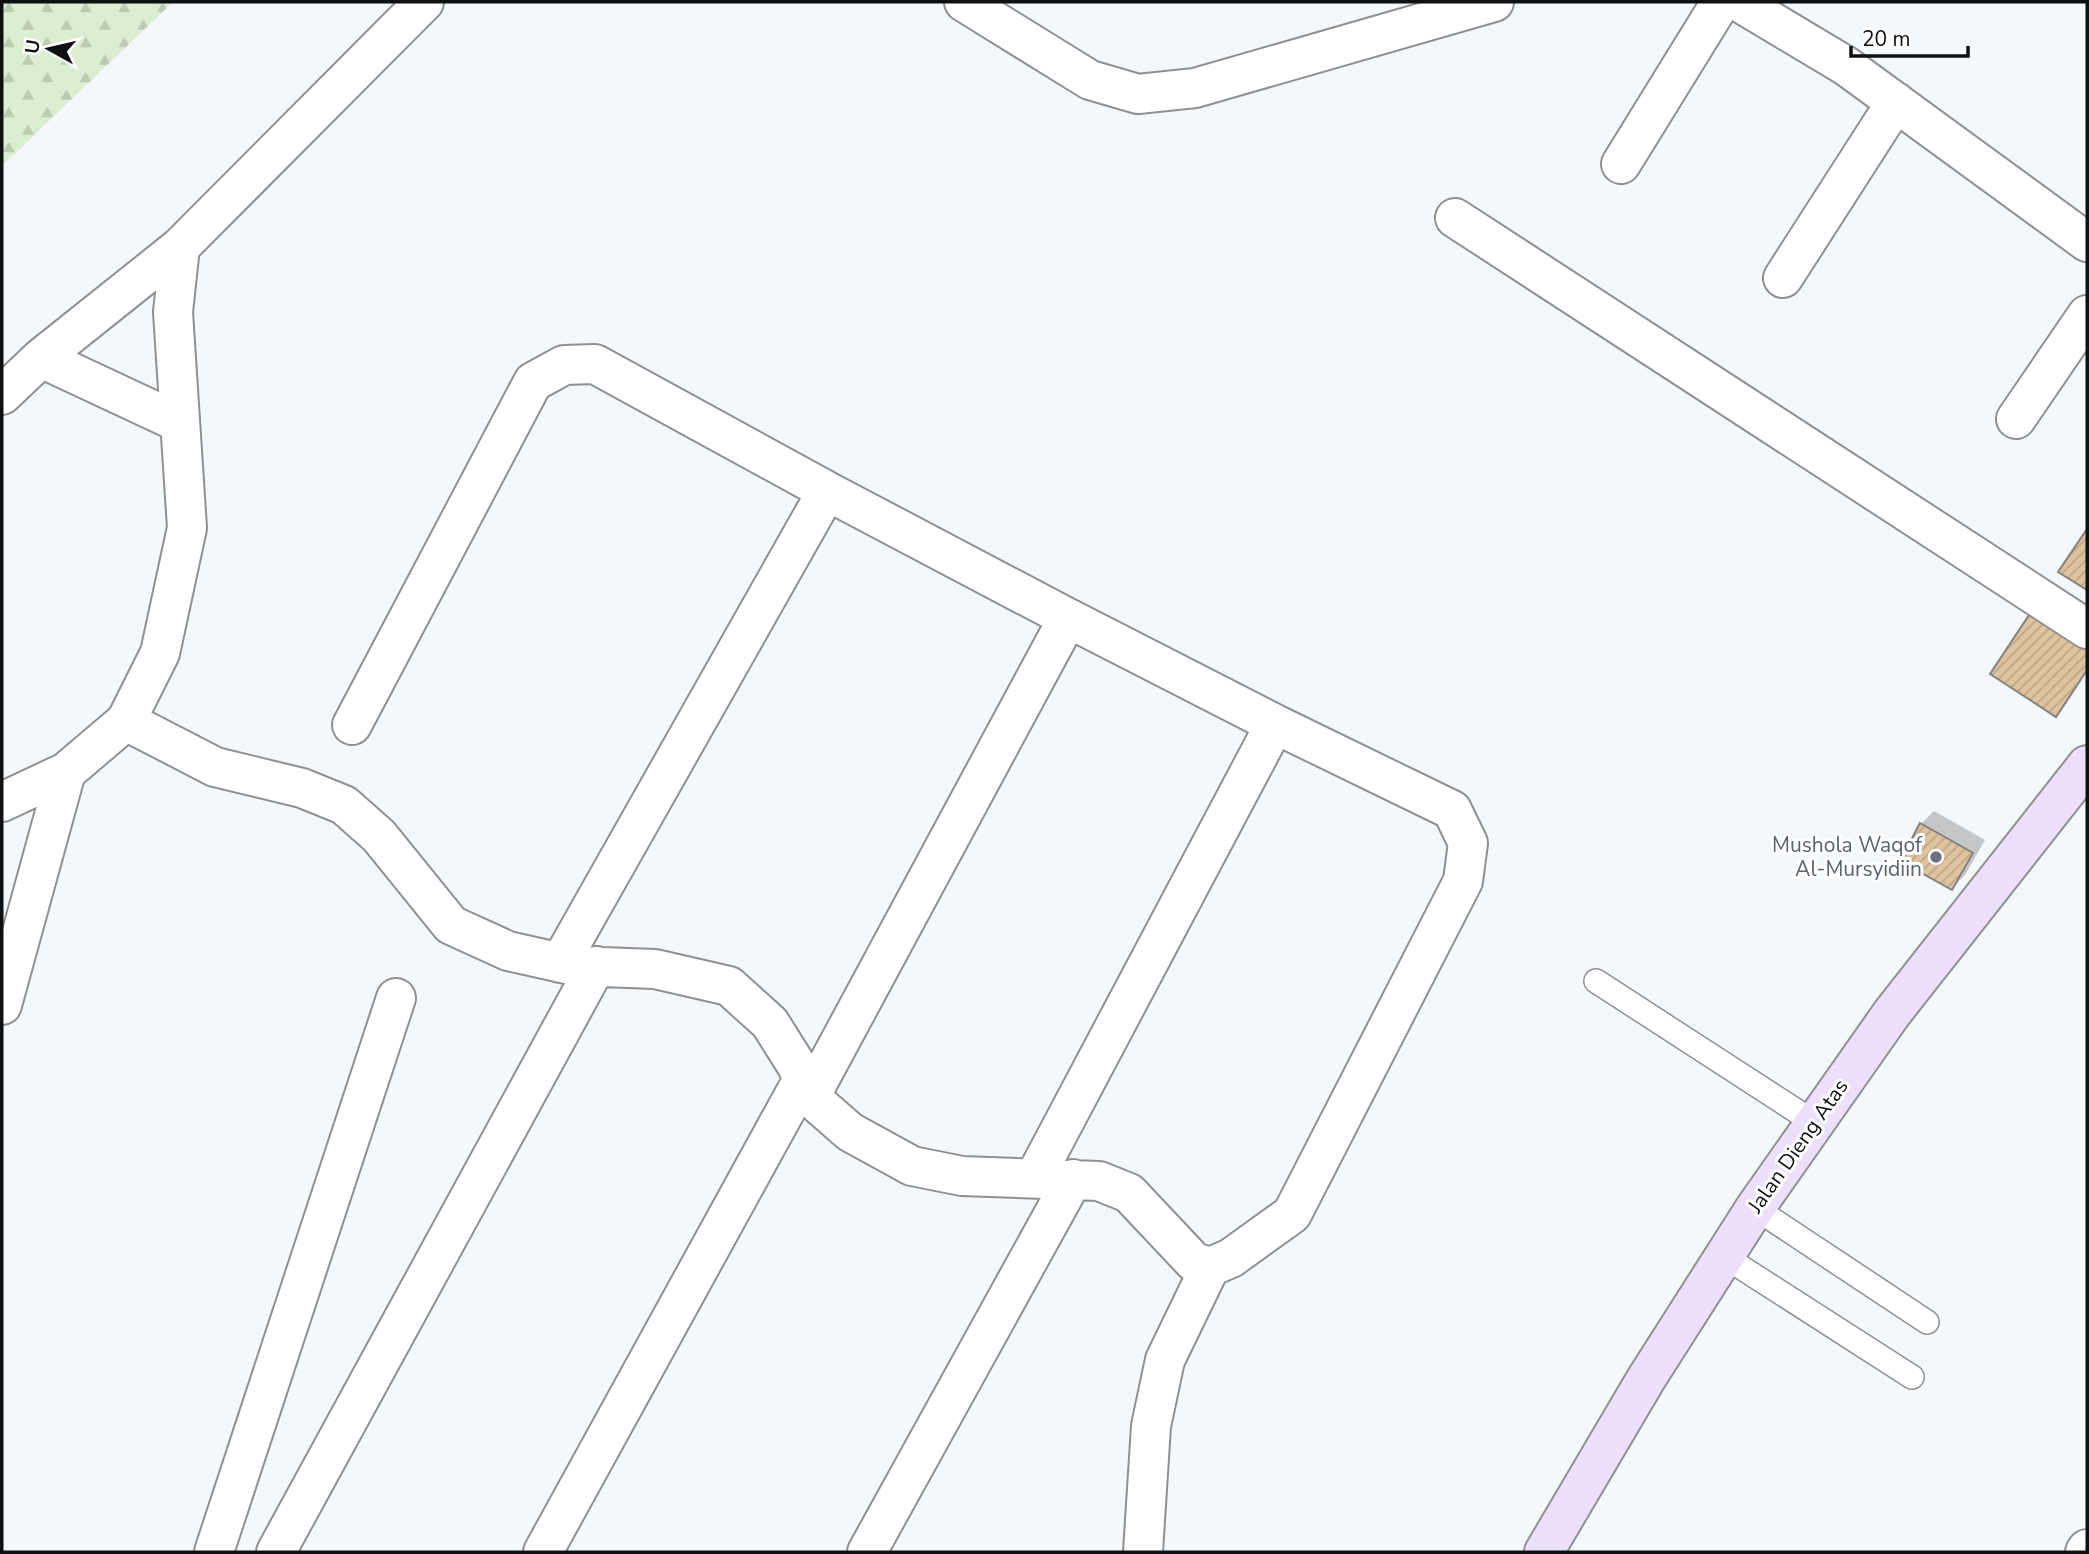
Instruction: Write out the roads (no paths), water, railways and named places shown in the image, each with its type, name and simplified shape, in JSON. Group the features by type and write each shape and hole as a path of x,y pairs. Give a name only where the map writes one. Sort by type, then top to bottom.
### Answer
{"street":[{"path":"2,395 41,358 180,247 424,2"},
{"path":"964,2 1090,80 1139,94 1195,88 1493,2"},
{"path":"1621,164 1721,2"},
{"path":"1739,2 1846,66 2087,242"},
{"path":"1783,278 1896,102"},
{"path":"1455,218 2087,629"},
{"path":"2,802 66,772 126,721 160,653 187,528 173,312 180,247"},
{"path":"2015,419 2087,316"},
{"path":"41,358 180,422"},
{"path":"126,721 215,767 302,788 344,805 379,836 451,925 508,951 578,964 655,969 729,986 770,1023 807,1088 850,1132 912,1166 962,1176 1099,1181 1129,1193 1194,1262 1210,1267 1231,1258 1292,1214 1463,881 1468,843 1452,810 1275,724 1068,618 827,491 596,364 564,365 533,382 352,725"},
{"path":"276,1552 578,964 827,491"},
{"path":"543,1552 807,1088 1068,618"},
{"path":"1035,1177 1275,724"},
{"name":"Jalan Dieng Atas","path":"1544,1552 1646,1379 1755,1208 1892,1013 2087,765"},
{"path":"2,1005 66,772"},
{"path":"214,1552 396,998"},
{"path":"867,1552 1073,1179"},
{"path":"1143,1552 1151,1426 1165,1360 1210,1267"}],"lane":[{"path":"1596,981 1815,1123"},
{"path":"1755,1208 1927,1322"},
{"path":"1723,1255 1912,1377"}],"place":[{"name":"Mushola Waqof Al-Mursyidiin","path":"1936,857"}]}
